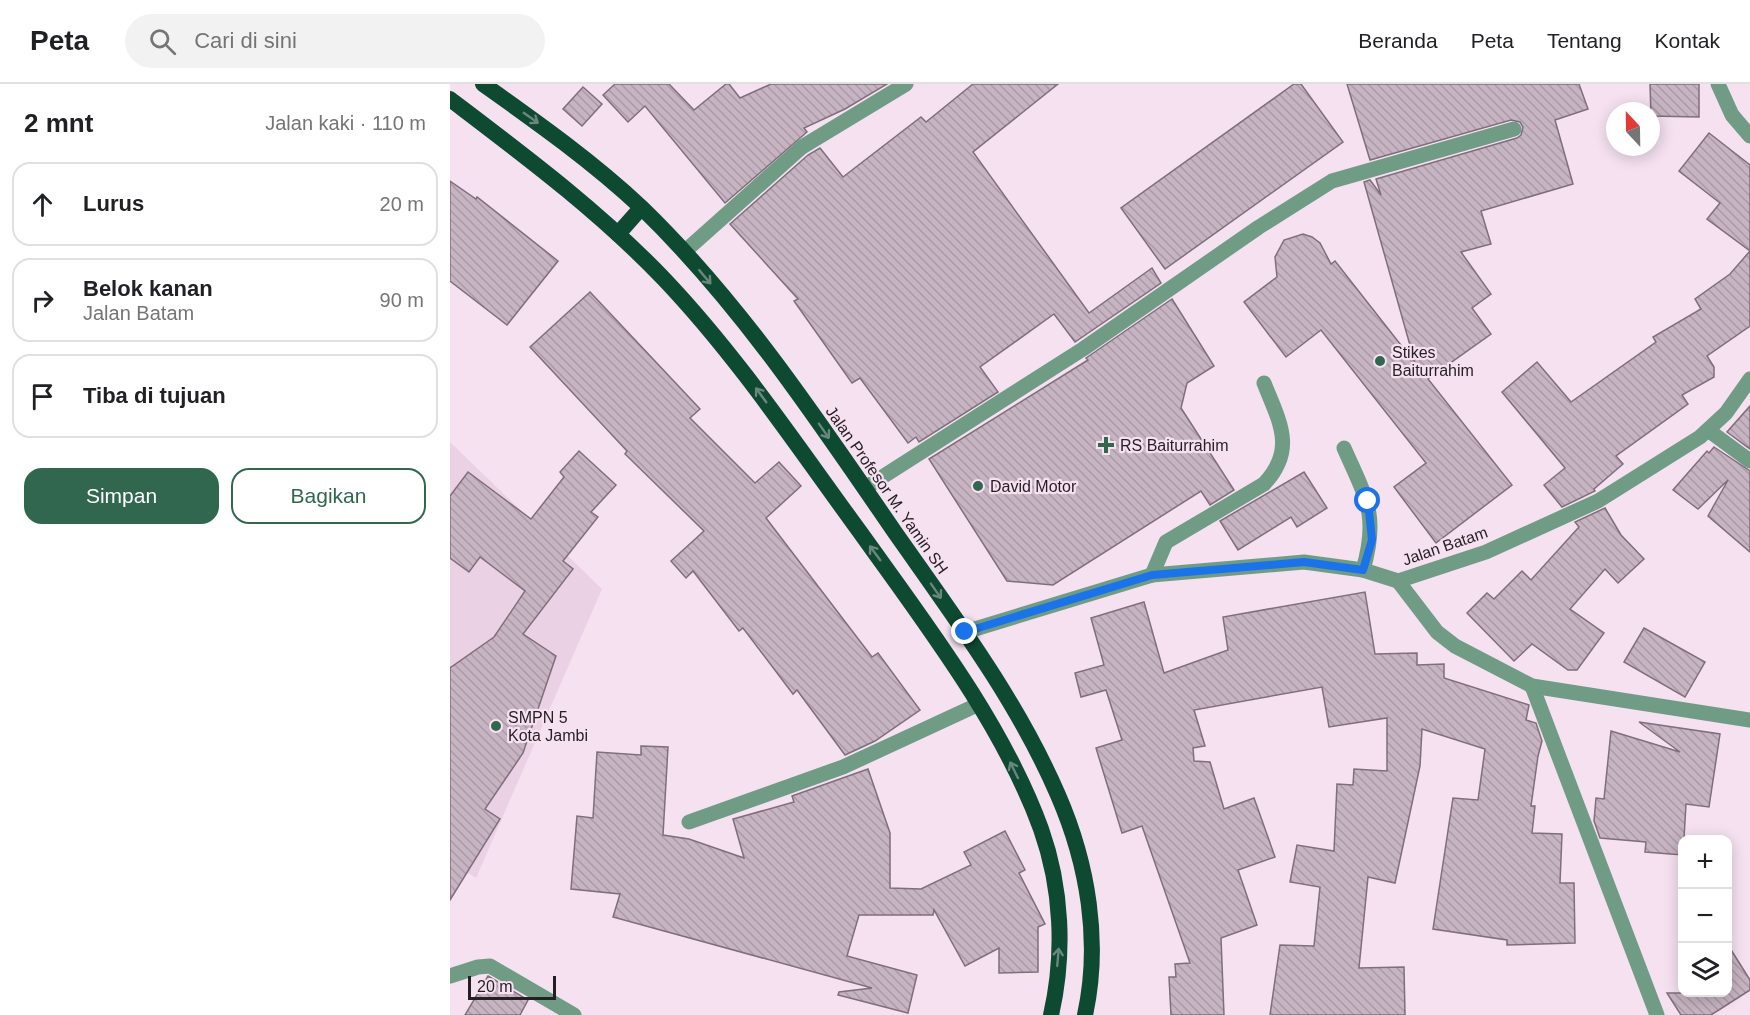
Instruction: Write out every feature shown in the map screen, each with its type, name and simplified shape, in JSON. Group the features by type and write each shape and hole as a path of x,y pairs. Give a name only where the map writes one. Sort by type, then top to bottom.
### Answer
{"highway":[{"name":"Jalan Profesor M. Yamin SH","path":"483,84 556,135 641,208 684,252 768,353 965,632 1032,741 1059,796 1079,853 1090,910 1092,961 1085,1015"},
{"path":"450,99 533,162 618,234 664,280 744,371 942,647 1013,767 1041,829 1057,889 1060,940 1051,1015"},
{"path":"618,234 641,208"}],"street":[{"path":"684,252 801,147 906,84"},
{"path":"1718,84 1732,114 1750,136"},
{"path":"865,488 1083,349 1259,227 1332,181 1514,129"},
{"name":"Jalan Batam","path":"965,632 1152,575 1304,562 1363,570 1398,581 1486,552 1598,501 1708,430 1726,413 1750,379"},
{"path":"1152,575 1166,542 1264,484 1272,476 1283,447 1284,434 1264,383"},
{"path":"1708,430 1750,461"},
{"path":"1344,448 1368,501 1372,540 1363,570"},
{"path":"1398,581 1437,632 1455,646 1532,686 1750,720"},
{"path":"1532,686 1657,1015"},
{"path":"688,822 843,767 977,705"},
{"path":"450,976 478,967 490,966 574,1015"}],"shaded area":[{"name":"SMPN 5 Kota Jambi","path":"450,442 602,589 476,878 450,862"}],"building":[{"path":"615,84 669,84 694,110 726,84 729,84 740,98 771,84 887,84 845,109 804,128 807,132 725,203 645,106 628,122 603,95"},
{"path":"973,84 1058,84 973,152 1089,313 1152,268 1161,283 1075,342 1054,314 980,367 998,392 919,442 916,437 908,443 860,378 852,383 794,301 798,299 730,224 808,155 820,148 843,177 921,117 926,122"},
{"path":"1294,84 1301,84 1343,142 1165,269 1121,208"},
{"path":"1347,84 1579,84 1588,109 1555,120 1573,184 1481,211 1491,244 1461,252 1491,294 1472,308 1491,334 1428,379 1512,485 1436,543 1394,487 1426,463 1321,330 1286,357 1244,302 1277,277 1275,257 1284,240 1303,234 1312,237 1320,243 1331,264 1335,261 1415,363 1364,182 1370,180 1381,195 1376,179 1517,138 1521,135 1523,127 1520,122 1511,120 1370,160"},
{"path":"1650,84 1699,84 1699,117 1660,116 1660,102 1651,102"},
{"path":"583,87 602,104 582,126 563,109"},
{"path":"1709,133 1750,165 1750,251 1707,219 1720,203 1679,171"},
{"path":"450,181 476,199 477,197 558,261 507,325 450,281"},
{"path":"1750,251 1750,326 1707,356 1714,367 1714,377 1682,395 1688,404 1616,456 1623,464 1594,489 1595,491 1562,507 1544,485 1565,468 1502,392 1537,362 1571,402 1656,342 1653,337 1701,309 1695,299 1730,274"},
{"path":"590,292 700,409 690,418 755,483 779,462 801,486 766,518 872,657 878,653 920,710 875,741 845,755 797,690 793,694 743,628 739,631 693,571 686,578 671,561 704,531 625,454 627,451 530,347"},
{"name":"RS Baiturrahim","path":"1172,299 1214,366 1187,383 1181,408 1234,490 1210,505 1201,491 1053,585 1007,581 929,459 1088,360 1086,358"},
{"path":"1750,406 1750,449 1727,432"},
{"path":"1714,447 1750,471 1750,552 1708,516 1728,480 1698,509 1673,490 1707,451 1709,453"},
{"name":"SMPN 5 Kota Jambi","path":"579,451 616,485 591,512 598,517 563,561 573,569 523,634 556,656 523,753 485,809 500,819 450,900 450,668 494,637 525,591 480,557 469,572 450,558 450,496 468,472 531,519 564,477 560,472"},
{"path":"1304,472 1327,508 1297,527 1291,517 1238,550 1220,521"},
{"path":"1605,508 1621,535 1644,559 1618,583 1605,569 1570,609 1604,633 1577,670 1568,670 1532,644 1514,661 1467,613 1487,593 1494,599 1522,571 1531,580 1579,527 1575,522"},
{"path":"1365,592 1375,654 1417,653 1417,665 1444,664 1444,678 1529,705 1526,720 1536,723 1542,741 1531,806 1535,806 1532,833 1562,834 1560,883 1574,883 1575,943 1507,945 1507,940 1433,929 1453,798 1478,800 1485,749 1422,729 1420,766 1395,883 1368,877 1359,968 1404,967 1405,1015 1270,1015 1280,945 1314,946 1320,887 1290,882 1297,845 1334,851 1337,784 1353,785 1354,769 1387,771 1387,718 1329,727 1322,687 1194,710 1205,746 1193,748 1194,761 1210,762 1224,809 1254,798 1275,857 1238,870 1257,925 1221,938 1224,1015 1171,1015 1169,977 1176,977 1175,964 1190,963 1142,826 1122,833 1096,748 1122,740 1106,690 1081,697 1075,673 1104,665 1091,618 1144,602 1164,673 1228,650 1223,617"},
{"path":"1644,628 1705,662 1685,697 1624,662"},
{"path":"1639,722 1720,734 1709,807 1686,804 1684,835 1678,835 1678,855 1645,852 1646,842 1600,838 1594,821 1596,798 1604,799 1611,731 1680,752"},
{"path":"641,746 668,747 663,835 689,839 744,858 733,819 794,802 792,796 868,769 890,833 890,888 921,889 971,865 964,852 1005,831 1025,870 1019,873 1045,924 1038,927 1038,972 999,973 999,948 965,966 934,910 933,915 859,915 847,956 917,975 908,1013 838,995 839,992 872,988 613,917 620,894 571,889 577,816 593,818 597,752 641,755"},
{"path":"1732,951 1750,980 1750,990 1711,1015 1681,1015 1667,993 1678,993 1678,997 1732,997"},
{"path":"488,976 528,1000 520,1015 465,1015"}],"place":[{"name":"Stikes Baiturrahim","path":"1380,361"},
{"name":"RS Baiturrahim","path":"1106,445"},
{"name":"David Motor","path":"978,486"},
{"name":"SMPN 5 Kota Jambi","path":"496,726"}],"route":[{"path":"965,632 1152,575 1304,562 1363,570 1372,540 1368,501"}]}
